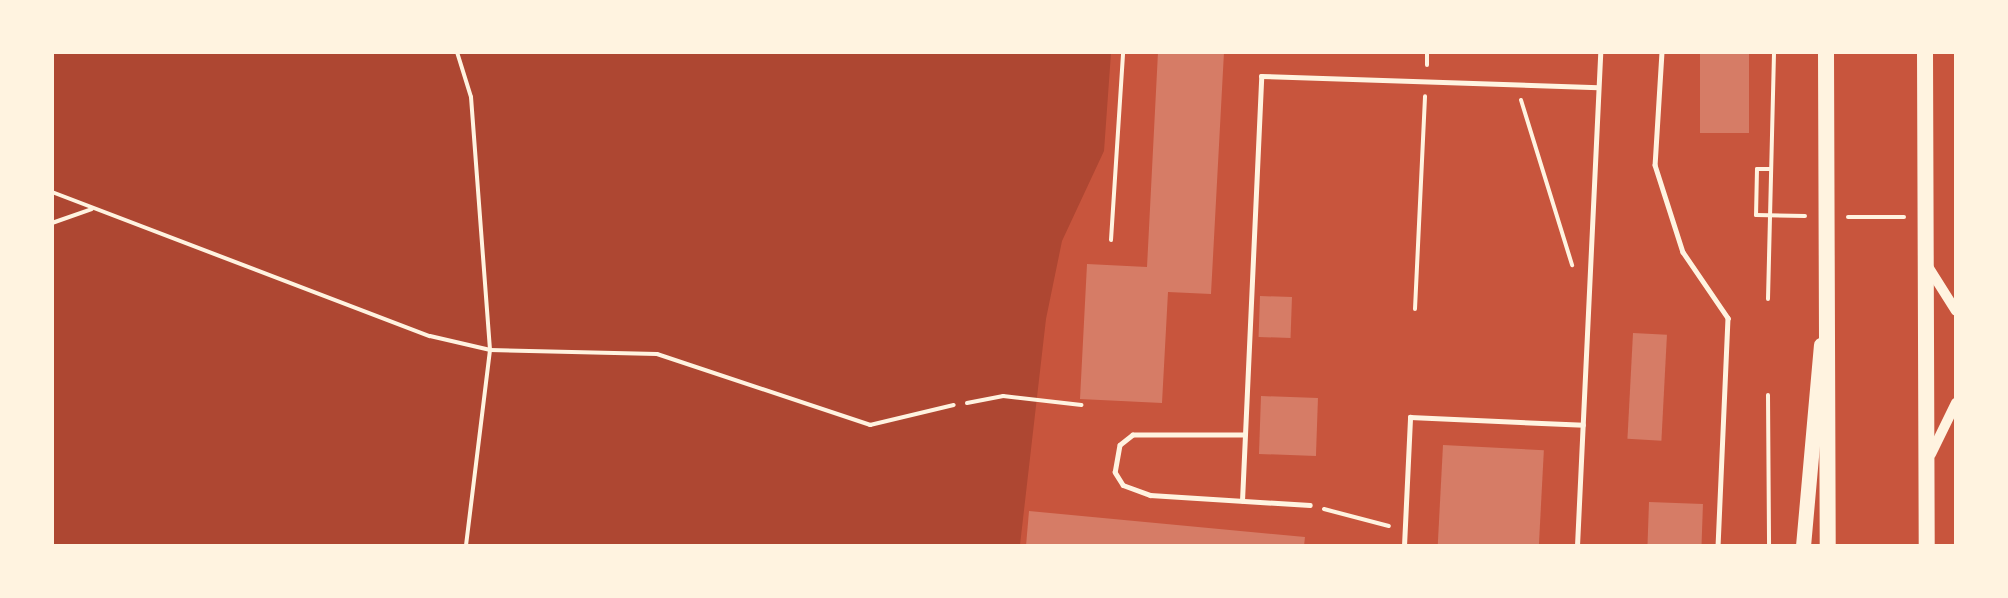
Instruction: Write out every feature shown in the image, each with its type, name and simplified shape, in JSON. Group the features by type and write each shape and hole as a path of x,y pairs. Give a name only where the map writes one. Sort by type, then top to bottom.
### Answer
{"highway":[{"path":"1826,52 1824,321 1828,546"},
{"path":"1924,52 1927,546"}],"main road":[{"path":"1803,546 1824,321"}],"street":[{"path":"1925,262 1956,311"},
{"path":"1927,466 1939,428 1956,403"}],"lane":[{"path":"1577,546 1600,52"},
{"path":"1662,52 1655,165 1683,252 1728,318 1718,546"},
{"path":"1242,501 1261,76 1598,87"},
{"path":"1404,546 1410,417 1583,425"},
{"path":"1245,435 1143,433 1126,439 1116,457 1115,472 1123,485 1139,493 1310,506"}],"path":[{"path":"458,52 471,97 490,350 466,546"},
{"path":"1111,240 1123,52"},
{"path":"1415,309 1427,52"},
{"path":"1768,299 1774,52"},
{"path":"1517,85 1574,272"},
{"path":"1771,169 1757,169 1756,215 1815,216"},
{"path":"52,192 409,329 490,350 657,354 870,425 954,405"},
{"path":"52,224 93,209"},
{"path":"1838,217 1909,218"},
{"path":"967,403 1003,396 1081,405"},
{"path":"1768,396 1769,546"},
{"path":"1310,506 1405,530"}],"shaded area":[{"path":"52,53 1111,53 1104,151 1062,241 1046,319 1020,545 53,545"}],"building":[{"path":"1158,52 1224,52 1211,294 1168,292 1162,403 1080,399 1087,264 1147,267"},
{"path":"1700,52 1749,52 1749,133 1700,133"},
{"path":"1260,296 1292,297 1291,338 1259,337"},
{"path":"1633,333 1667,335 1661,441 1627,439"},
{"path":"1261,396 1318,398 1316,456 1259,454"},
{"path":"1443,445 1544,450 1539,546 1438,546"},
{"path":"1649,502 1703,504 1701,546 1647,546"},
{"path":"1029,511 1305,537 1304,546 1026,546"}]}
